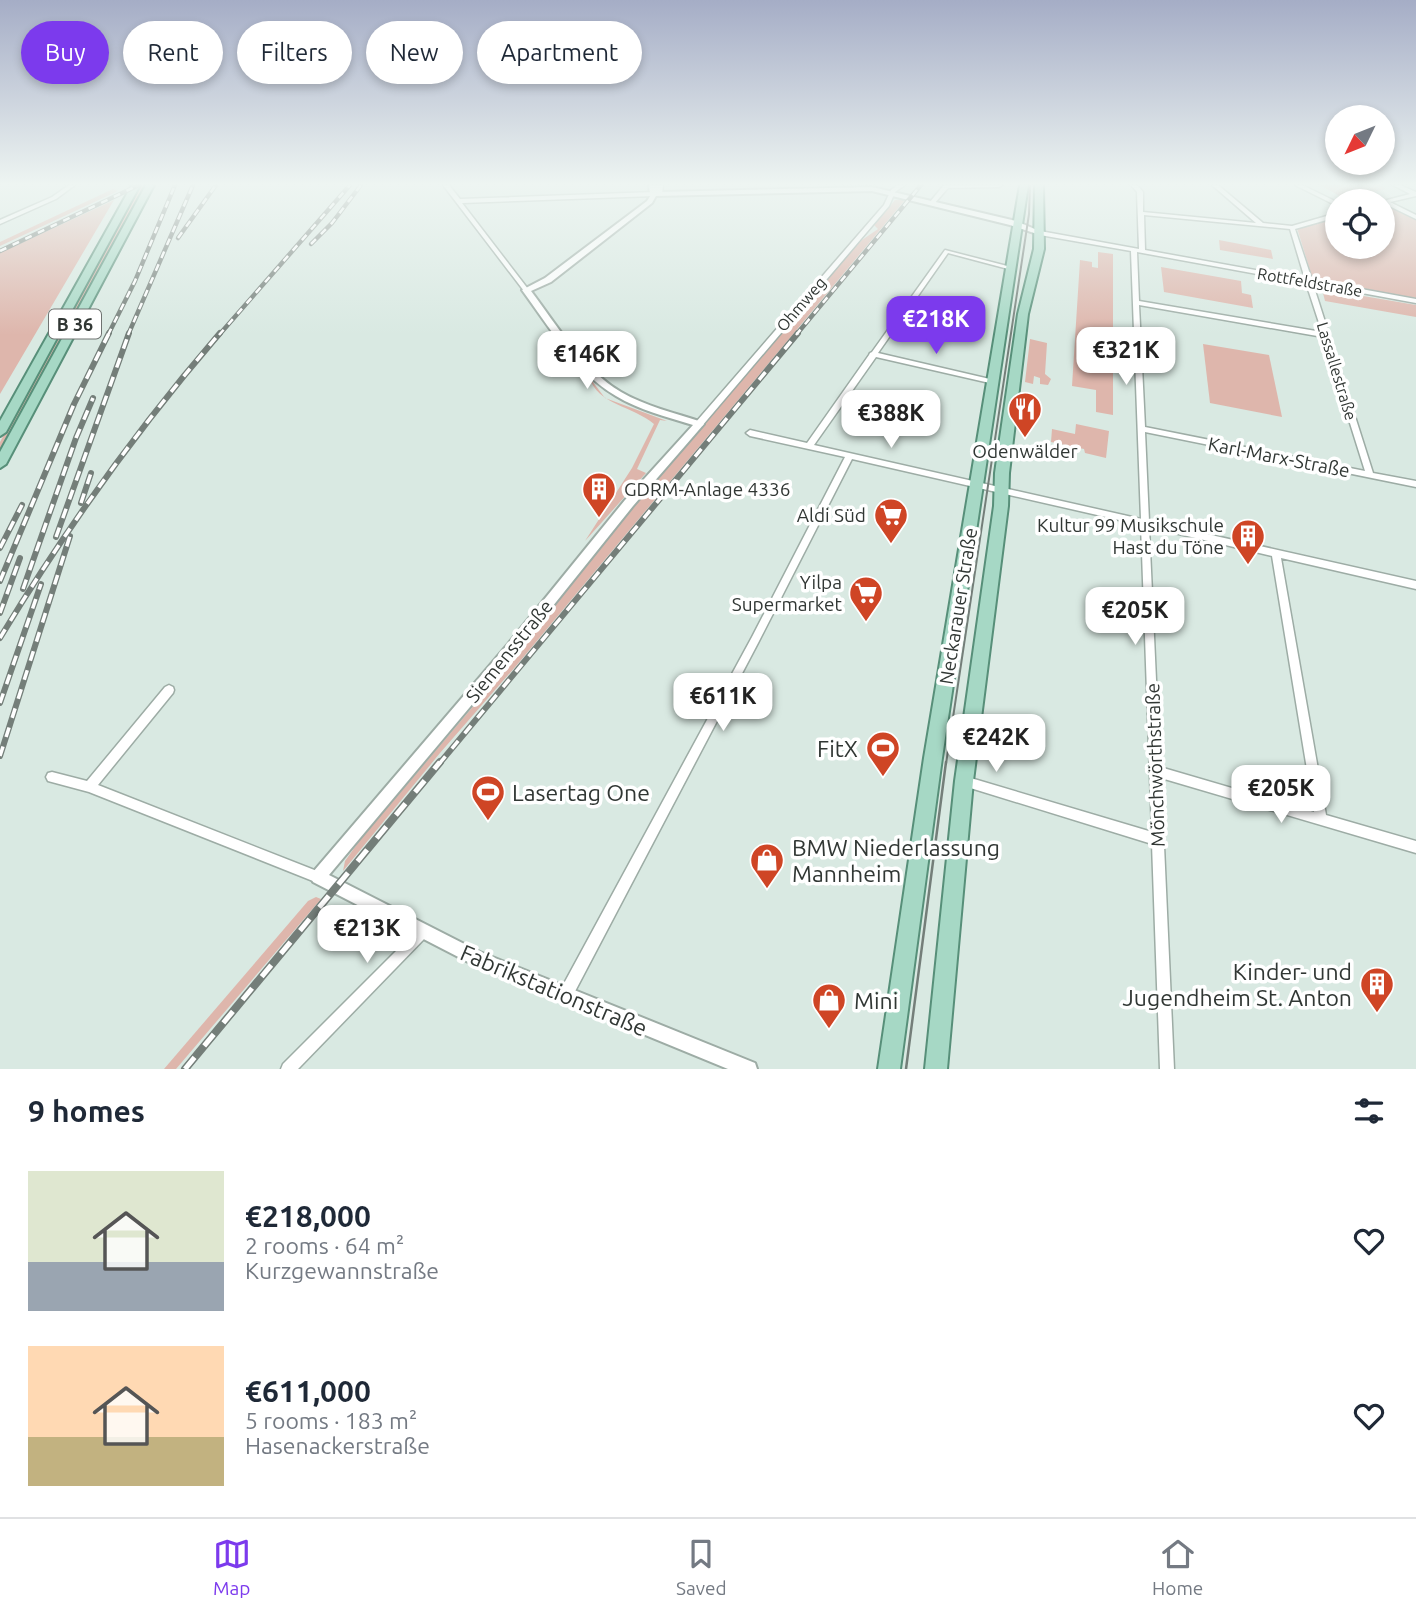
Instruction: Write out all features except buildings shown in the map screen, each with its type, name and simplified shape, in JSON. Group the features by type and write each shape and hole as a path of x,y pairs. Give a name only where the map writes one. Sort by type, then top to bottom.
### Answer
{"main road":[{"name":"B 36","path":"0,432 109,235"},
{"name":"B 36","path":"0,464 123,235"},
{"name":"Neckarauer Straße","path":"889,1069 933,758 1012,268 1021,235"},
{"name":"Neckarauer Straße","path":"936,1069 964,781 1023,314 1040,235"}],"street":[{"path":"484,235 596,379 617,394 639,404 699,424"},
{"path":"526,290 548,280 607,235"},
{"name":"Ohmweg","path":"699,424 861,235"},
{"name":"Rottfeldstraße","path":"1050,235 1416,301"},
{"name":"Mönchwörthstraße","path":"1139,235 1137,303 1167,1069"},
{"name":"Lassallestraße","path":"1294,235 1370,475"},
{"path":"809,446 947,251 1012,268"},
{"path":"1137,303 1326,335"},
{"path":"872,354 994,383"},
{"name":"Siemensstraße","path":"318,877 512,648 629,503 699,424"},
{"name":"Karl-Marx-Straße","path":"1142,429 1416,484"},
{"path":"750,433 1416,585"},
{"path":"566,994 755,640 850,455"},
{"path":"1276,553 1321,819"},
{"path":"89,787 169,690"},
{"path":"1155,771 1416,847"},
{"name":"Fabrikstationstraße","path":"52,777 89,787 318,877 475,958 749,1069"},
{"path":"964,781 1158,840"},
{"path":"288,1069 422,933"}],"shaded area":[{"path":"15,235 24,235 0,246 0,242"},
{"path":"39,235 93,235 0,394 0,253"},
{"path":"113,235 119,235 0,455 0,442"},
{"path":"869,235 876,235 343,871 345,861 360,840 476,703 626,514 862,240"},
{"path":"1299,235 1325,235 1325,259 1395,259 1395,235 1416,235 1416,298 1313,280"},
{"path":"1219,240 1271,250 1273,259 1220,250"},
{"path":"1098,252 1113,254 1113,415 1096,412 1096,390 1072,386 1080,260 1092,262 1092,267 1098,268"},
{"path":"1161,267 1241,281 1242,293 1251,295 1253,308 1164,292"},
{"path":"1322,289 1416,305 1416,317 1325,301"},
{"path":"1030,339 1047,343 1045,374 1051,379 1048,385 1040,384 1040,378 1034,376 1033,384 1025,382"},
{"path":"1203,344 1269,355 1282,417 1210,403"},
{"path":"607,399 667,421 660,420 637,469 646,473 585,541 632,468 654,424"},
{"path":"1076,424 1109,431 1106,458 1085,453 1084,449 1051,442 1052,429 1075,434"},
{"path":"316,897 321,899 176,1069 164,1069 308,901"}],"tram line":[{"path":"946,764 1026,235"},
{"path":"906,1069 946,762"}],"railway":[{"path":"0,251 34,235"},
{"path":"109,333 154,235"},
{"path":"128,335 171,235"},
{"path":"219,335 306,235"},
{"path":"311,244 320,235"},
{"path":"796,335 879,235"},
{"path":"0,581 74,404 109,333"},
{"path":"56,537 129,333"},
{"path":"0,638 50,558 104,481 160,406 220,333"},
{"path":"439,764 798,333"},
{"path":"23,589 76,438 93,398"},
{"path":"81,503 91,473"},
{"path":"0,548 22,505"},
{"path":"0,756 70,536"},
{"path":"0,613 20,558"},
{"path":"0,703 41,584"},
{"path":"185,1069 440,762"}],"place":[{"name":"Odenwälder","path":"1025,439"},
{"name":"GDRM-Anlage 4336","path":"599,519"},
{"name":"Aldi Süd","path":"891,545"},
{"name":"Kultur 99 Musikschule Hast du Töne","path":"1248,566"},
{"name":"Yilpa Supermarket","path":"866,623"},
{"name":"FitX","path":"883,778"},
{"name":"Lasertag One","path":"488,822"},
{"name":"BMW Niederlassung Mannheim","path":"767,890"},
{"name":"Kinder- und Jugendheim St. Anton","path":"1377,1014"},
{"name":"Mini","path":"829,1030"}]}
